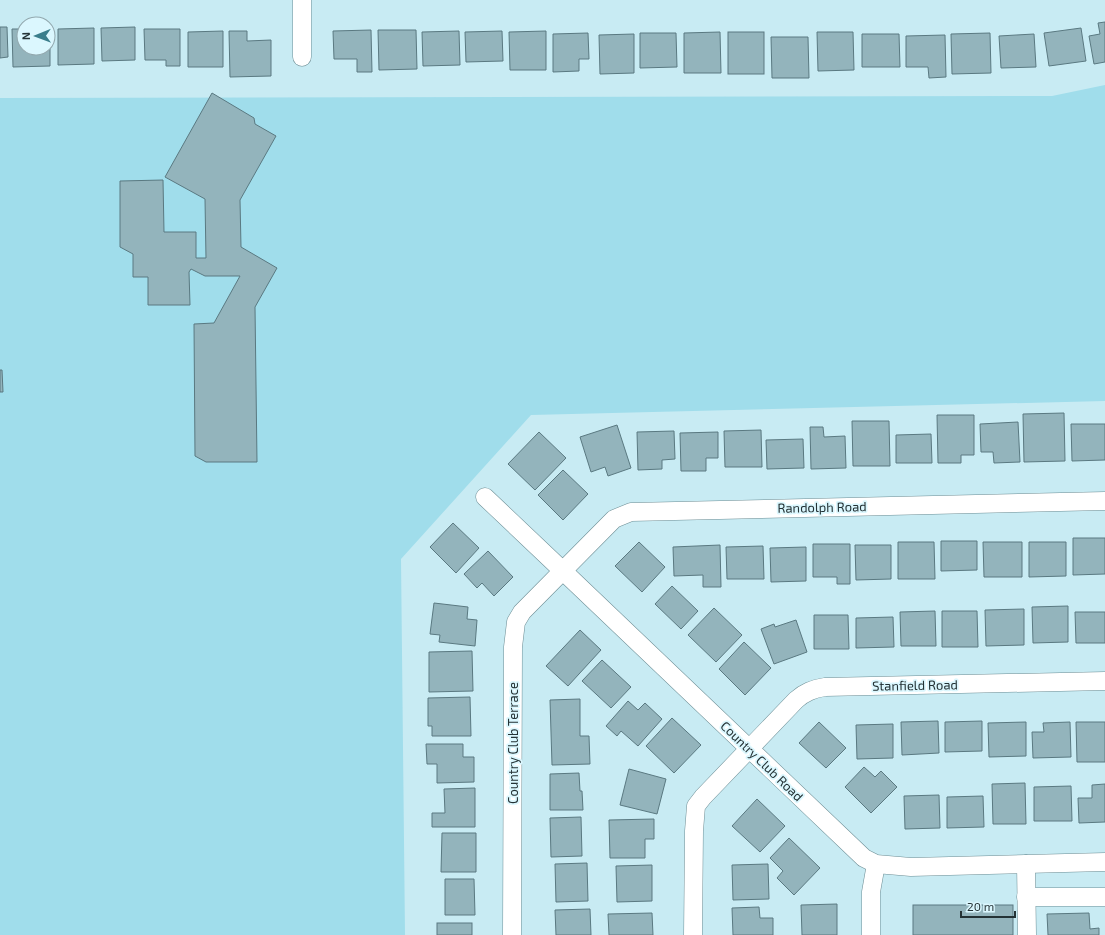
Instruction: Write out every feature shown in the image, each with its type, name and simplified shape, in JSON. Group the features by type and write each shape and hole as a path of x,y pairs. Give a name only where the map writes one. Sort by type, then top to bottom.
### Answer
{"street":[{"path":"302,0 302,57"},
{"name":"Country Club Road","path":"485,498 864,858 876,864 911,867 1105,862"},
{"name":"Randolph Road","path":"563,571 614,519 631,512 1105,501"},
{"name":"Country Club Terrace","path":"512,935 514,633 516,622 522,612 563,571"},
{"name":"Stanfield Road","path":"748,748 796,700 804,693 815,688 1105,681"},
{"path":"693,935 694,831 696,806 748,748"},
{"path":"871,935 871,892 876,864"},
{"path":"1026,864 1027,935"},
{"path":"1026,897 1105,897"}],"shaded area":[{"path":"1105,85 1105,401 531,415 401,559 405,935 0,935 0,98 1052,96"}],"building":[{"path":"1105,22 1105,62 1094,64 1089,36 1100,34 1098,23"},
{"path":"0,27 7,27 8,57 0,58"},
{"path":"135,27 135,60 102,61 101,28"},
{"path":"94,28 94,64 58,65 58,29"},
{"path":"1081,28 1086,61 1049,66 1044,33"},
{"path":"12,29 16,29 16,56 50,56 50,66 13,67"},
{"path":"144,29 180,29 180,66 166,66 166,60 145,60"},
{"path":"371,30 372,72 357,72 357,59 334,59 333,31"},
{"path":"378,30 416,30 417,69 379,70"},
{"path":"223,31 223,67 188,67 188,32"},
{"path":"229,31 247,31 247,41 271,40 271,76 230,77"},
{"path":"459,31 460,65 423,66 422,32"},
{"path":"502,31 503,61 466,62 465,32"},
{"path":"546,31 546,70 510,70 509,32"},
{"path":"720,32 721,73 684,73 684,33"},
{"path":"728,32 764,32 764,74 728,74"},
{"path":"817,32 853,32 854,70 818,71"},
{"path":"588,33 589,59 579,59 579,71 553,72 553,34"},
{"path":"640,33 676,33 677,67 640,68"},
{"path":"990,33 991,73 952,74 951,34"},
{"path":"634,34 634,73 600,74 599,35"},
{"path":"862,34 899,34 900,67 862,67"},
{"path":"1034,34 1036,67 1001,68 999,36"},
{"path":"945,35 946,77 929,78 928,67 906,67 906,36"},
{"path":"771,37 808,37 809,78 772,78"},
{"path":"212,93 254,118 255,124 276,136 240,200 241,247 277,268 255,307 257,462 206,462 195,456 194,324 214,323 240,276 205,276 191,269 189,272 190,305 148,305 148,277 133,277 133,254 120,247 120,181 163,180 164,232 196,232 196,258 206,258 205,199 165,177"},
{"path":"0,370 2,370 3,392 0,392"},
{"path":"1064,413 1065,461 1024,462 1023,414"},
{"path":"937,415 974,415 974,455 961,455 961,463 938,463"},
{"path":"852,421 889,421 890,466 853,466"},
{"path":"1018,422 1020,462 994,463 993,452 981,452 980,424"},
{"path":"1071,424 1105,424 1105,460 1072,461"},
{"path":"617,425 631,468 608,476 605,467 591,472 580,437"},
{"path":"810,427 823,427 824,437 845,436 846,468 811,469"},
{"path":"761,430 762,467 725,467 724,431"},
{"path":"674,431 675,459 662,460 662,469 638,470 637,432"},
{"path":"539,432 566,458 535,490 508,464"},
{"path":"718,432 718,458 706,458 706,471 681,471 680,433"},
{"path":"931,434 932,463 896,463 896,435"},
{"path":"803,439 804,468 767,469 766,440"},
{"path":"563,470 588,494 563,520 538,495"},
{"path":"453,523 479,548 456,573 430,547"},
{"path":"1073,538 1105,538 1105,574 1073,575"},
{"path":"941,541 977,541 977,570 941,571"},
{"path":"639,542 665,567 642,592 615,566"},
{"path":"898,542 934,542 935,579 898,579"},
{"path":"983,542 1022,542 1022,577 984,577"},
{"path":"1029,542 1066,542 1066,576 1029,577"},
{"path":"813,544 850,544 850,584 837,584 837,577 813,577"},
{"path":"720,545 721,587 703,587 703,575 674,576 673,547"},
{"path":"855,545 891,545 891,579 856,580"},
{"path":"763,546 764,579 727,579 726,547"},
{"path":"806,547 806,581 771,582 770,548"},
{"path":"488,551 513,577 494,596 482,583 477,588 464,574"},
{"path":"672,586 698,611 681,629 655,604"},
{"path":"434,603 468,607 467,619 477,620 475,646 439,642 440,635 430,634"},
{"path":"1068,606 1068,642 1033,643 1032,607"},
{"path":"714,608 742,635 716,662 688,635"},
{"path":"1024,609 1024,645 986,646 985,610"},
{"path":"935,611 936,646 901,646 900,612"},
{"path":"942,611 977,611 978,647 942,647"},
{"path":"1075,612 1105,612 1105,643 1076,643"},
{"path":"814,615 848,615 849,649 814,649"},
{"path":"893,617 894,647 856,648 856,618"},
{"path":"796,620 807,652 774,664 761,629 774,624 775,627"},
{"path":"580,630 601,650 568,686 546,666"},
{"path":"744,642 771,668 745,695 719,669"},
{"path":"472,651 473,691 429,692 429,652"},
{"path":"602,660 631,687 611,708 582,681"},
{"path":"470,697 471,736 432,736 432,726 428,726 428,698"},
{"path":"580,699 580,736 589,736 590,764 552,765 550,700"},
{"path":"628,701 638,710 645,703 662,719 638,746 621,731 617,736 606,726"},
{"path":"672,718 701,745 674,773 646,746"},
{"path":"938,721 939,753 902,755 901,722"},
{"path":"982,721 982,751 945,752 945,722"},
{"path":"819,722 846,748 826,768 799,743"},
{"path":"1026,722 1026,756 989,757 988,723"},
{"path":"1070,722 1071,757 1033,758 1032,732 1044,732 1043,723"},
{"path":"1076,722 1105,722 1105,762 1077,762"},
{"path":"893,724 893,758 857,759 856,725"},
{"path":"426,744 463,744 463,757 474,757 474,782 437,783 437,764 427,764"},
{"path":"864,767 875,777 881,771 897,787 871,813 845,787"},
{"path":"629,769 666,779 657,814 620,805"},
{"path":"579,773 583,810 550,810 550,774"},
{"path":"1025,783 1026,824 993,824 992,784"},
{"path":"1105,784 1105,822 1079,823 1078,798 1092,798 1092,785"},
{"path":"1071,786 1072,821 1034,821 1034,787"},
{"path":"475,788 475,827 432,827 432,813 445,813 444,789"},
{"path":"939,795 940,828 905,829 904,796"},
{"path":"983,796 984,827 947,828 947,797"},
{"path":"757,799 785,826 760,852 732,826"},
{"path":"581,817 582,856 551,857 550,818"},
{"path":"654,819 654,839 645,839 645,858 610,858 609,820"},
{"path":"442,833 476,833 476,872 441,872"},
{"path":"789,838 820,868 794,895 777,878 783,871 770,858"},
{"path":"587,863 588,901 556,902 555,864"},
{"path":"768,864 769,899 733,900 732,865"},
{"path":"652,865 652,901 617,902 616,866"},
{"path":"445,879 474,879 475,915 445,915"},
{"path":"837,904 837,935 802,935 801,905"},
{"path":"913,905 1013,905 1013,935 913,935"},
{"path":"759,907 760,918 773,918 773,935 733,935 732,908"},
{"path":"590,909 591,935 556,935 555,910"},
{"path":"652,913 653,935 609,935 608,914"},
{"path":"1089,913 1090,929 1099,928 1099,935 1048,935 1047,914"},
{"path":"437,923 472,923 472,935 437,935"}]}
